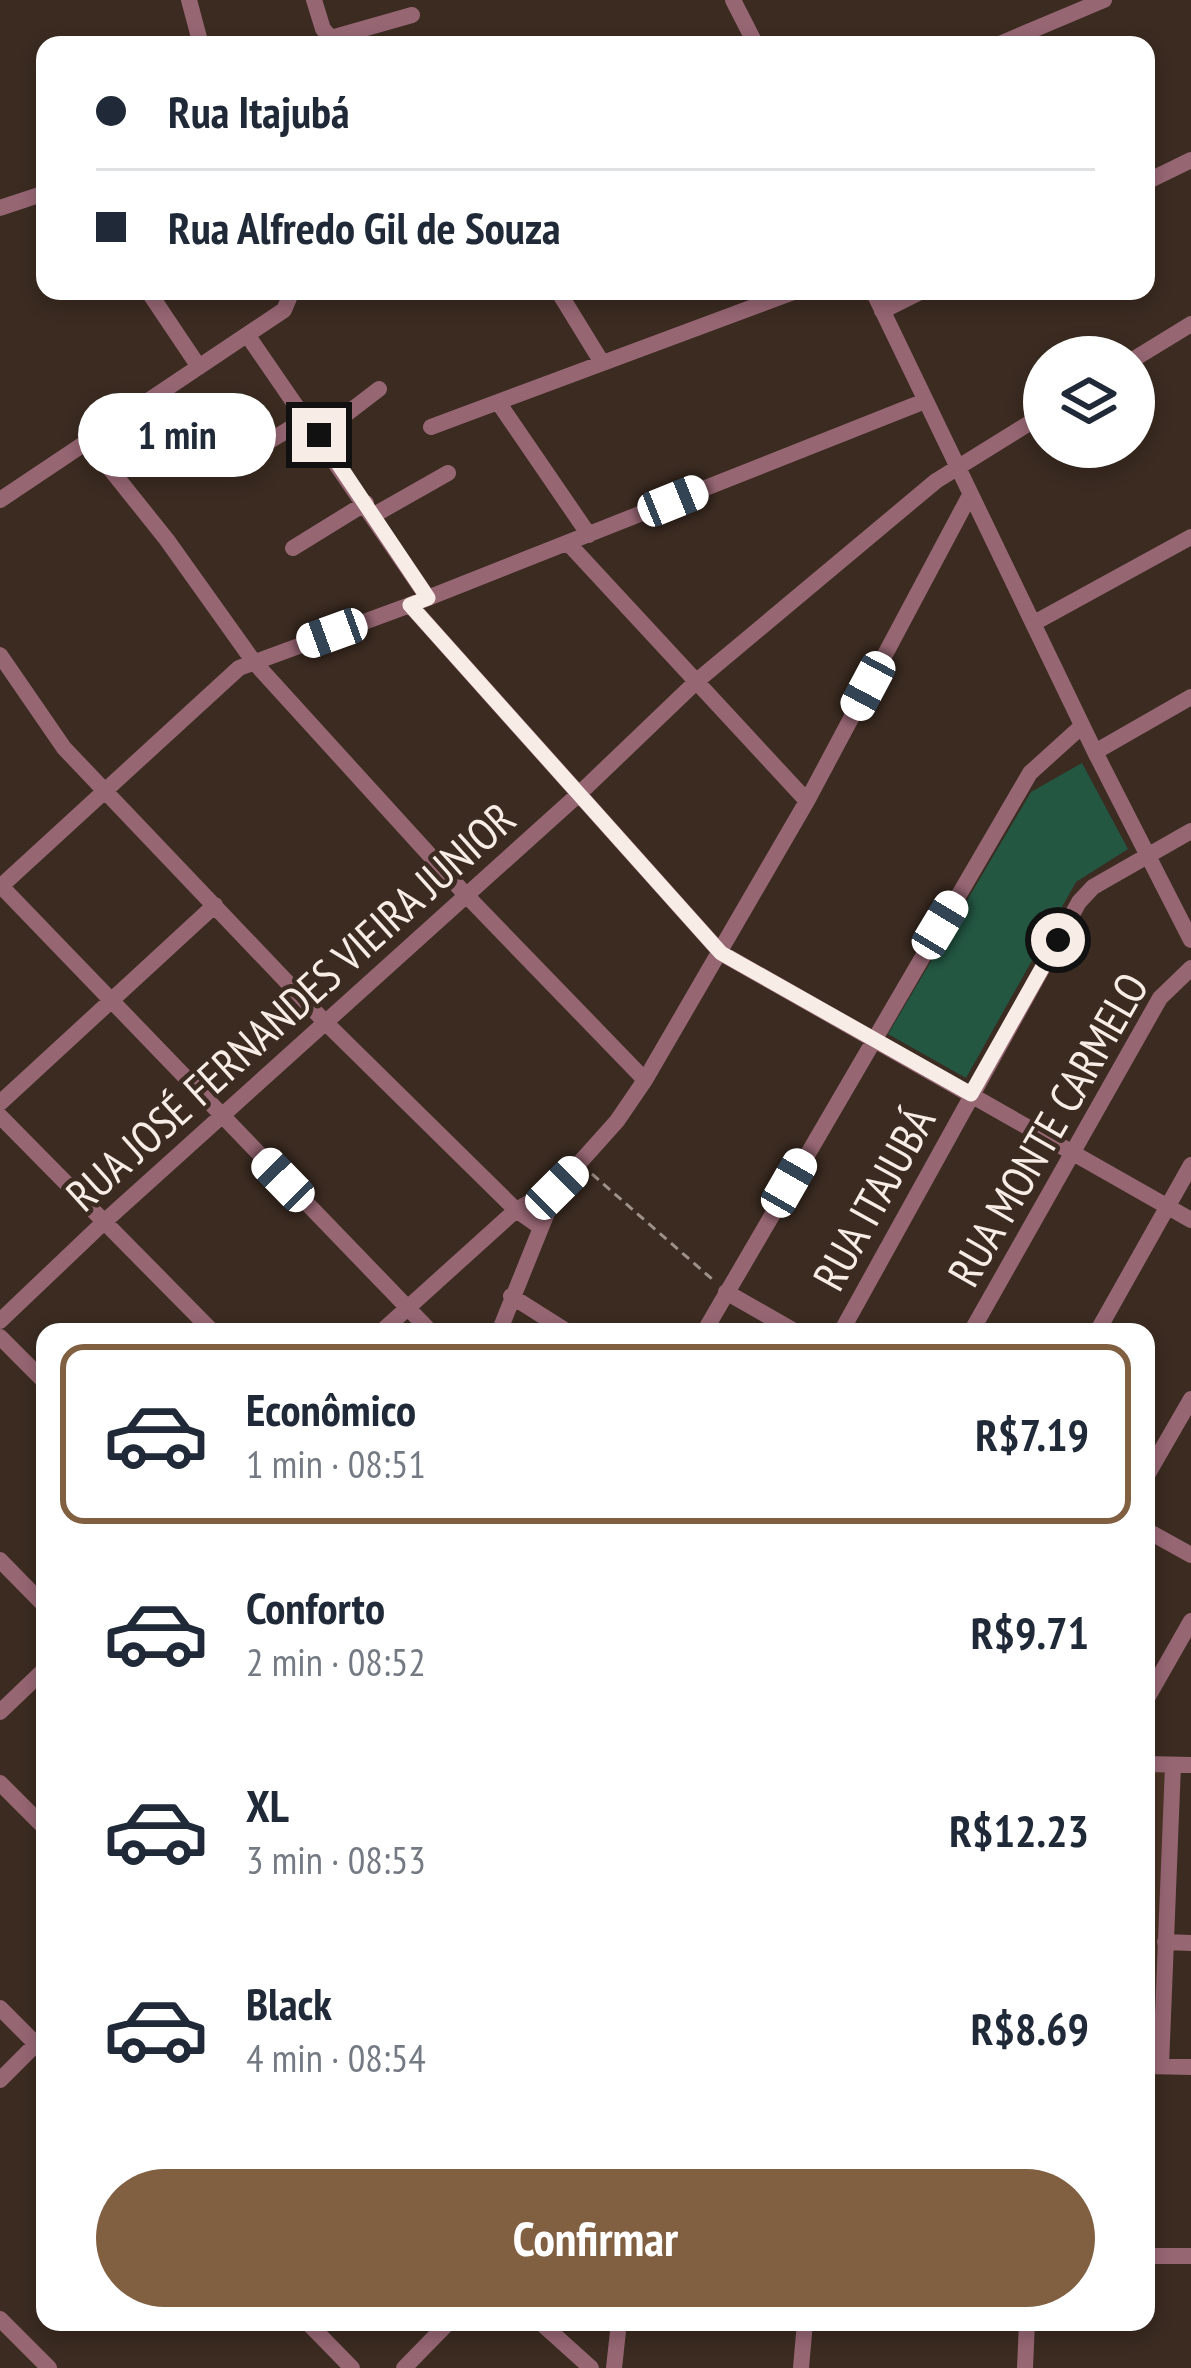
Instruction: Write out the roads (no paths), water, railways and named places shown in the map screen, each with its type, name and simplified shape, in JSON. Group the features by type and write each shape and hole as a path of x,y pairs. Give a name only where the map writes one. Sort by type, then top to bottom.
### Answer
{"street":[{"path":"189,0 199,36"},
{"path":"314,0 329,36"},
{"path":"734,0 752,36"},
{"path":"1018,36 1104,0"},
{"path":"338,36 412,16"},
{"path":"1155,178 1191,160"},
{"path":"0,208 36,196"},
{"path":"154,300 199,367"},
{"path":"0,500 248,336 284,310 288,300"},
{"path":"564,300 602,361"},
{"path":"431,427 771,300"},
{"path":"877,300 1191,940"},
{"path":"882,311 904,300"},
{"path":"1155,346 1191,324"},
{"path":"248,336 428,598"},
{"path":"319,435 379,388"},
{"path":"422,1323 1,887 213,688 254,662 925,401"},
{"path":"498,402 590,535"},
{"path":"237,461 307,418"},
{"name":"RUA JOSÉ FERNANDES VIEIRA JUNIOR","path":"0,1321 580,794 698,680 958,466 1023,427"},
{"path":"87,440 167,540 254,662 466,895 645,1080"},
{"path":"293,548 448,473"},
{"path":"390,1323 516,1210 557,1188 617,1121 721,953 807,801 970,495"},
{"path":"1034,623 1191,537"},
{"path":"568,543 807,801"},
{"path":"410,605 721,953 1191,1220"},
{"path":"0,655 46,726 104,791 325,1022 516,1210 539,1226"},
{"path":"1095,752 1191,697"},
{"path":"709,1323 1030,773 1082,725"},
{"name":"RUA ITAJUBÁ","path":"846,1323 1079,902 1093,887 1191,831"},
{"path":"0,1103 215,905"},
{"name":"RUA MONTE CARMELO","path":"975,1323 1160,998 1191,968"},
{"path":"0,1116 204,1323"},
{"path":"1102,1323 1191,1166"},
{"path":"502,1323 557,1188"},
{"path":"727,1292 780,1323"},
{"path":"511,1296 554,1323"},
{"path":"0,1337 36,1373"},
{"path":"1155,1461 1191,1399"},
{"path":"1155,1535 1191,1556"},
{"path":"0,1561 36,1597"},
{"path":"1155,1684 1191,1621"},
{"path":"0,1712 36,1678"},
{"path":"1155,2045 1182,1766"},
{"path":"0,1783 36,1819"},
{"path":"1165,1942 1191,1943"},
{"path":"0,2008 36,2039"},
{"path":"0,2080 36,2049"},
{"path":"1155,2066 1191,2067"},
{"path":"1155,2256 1191,2256"},
{"path":"0,2319 49,2368"},
{"path":"316,2331 352,2368"},
{"path":"404,2368 440,2331"},
{"path":"551,2331 591,2368"},
{"path":"614,2368 619,2331"},
{"path":"802,2368 804,2331"},
{"path":"1024,2368 1026,2331"}]}
